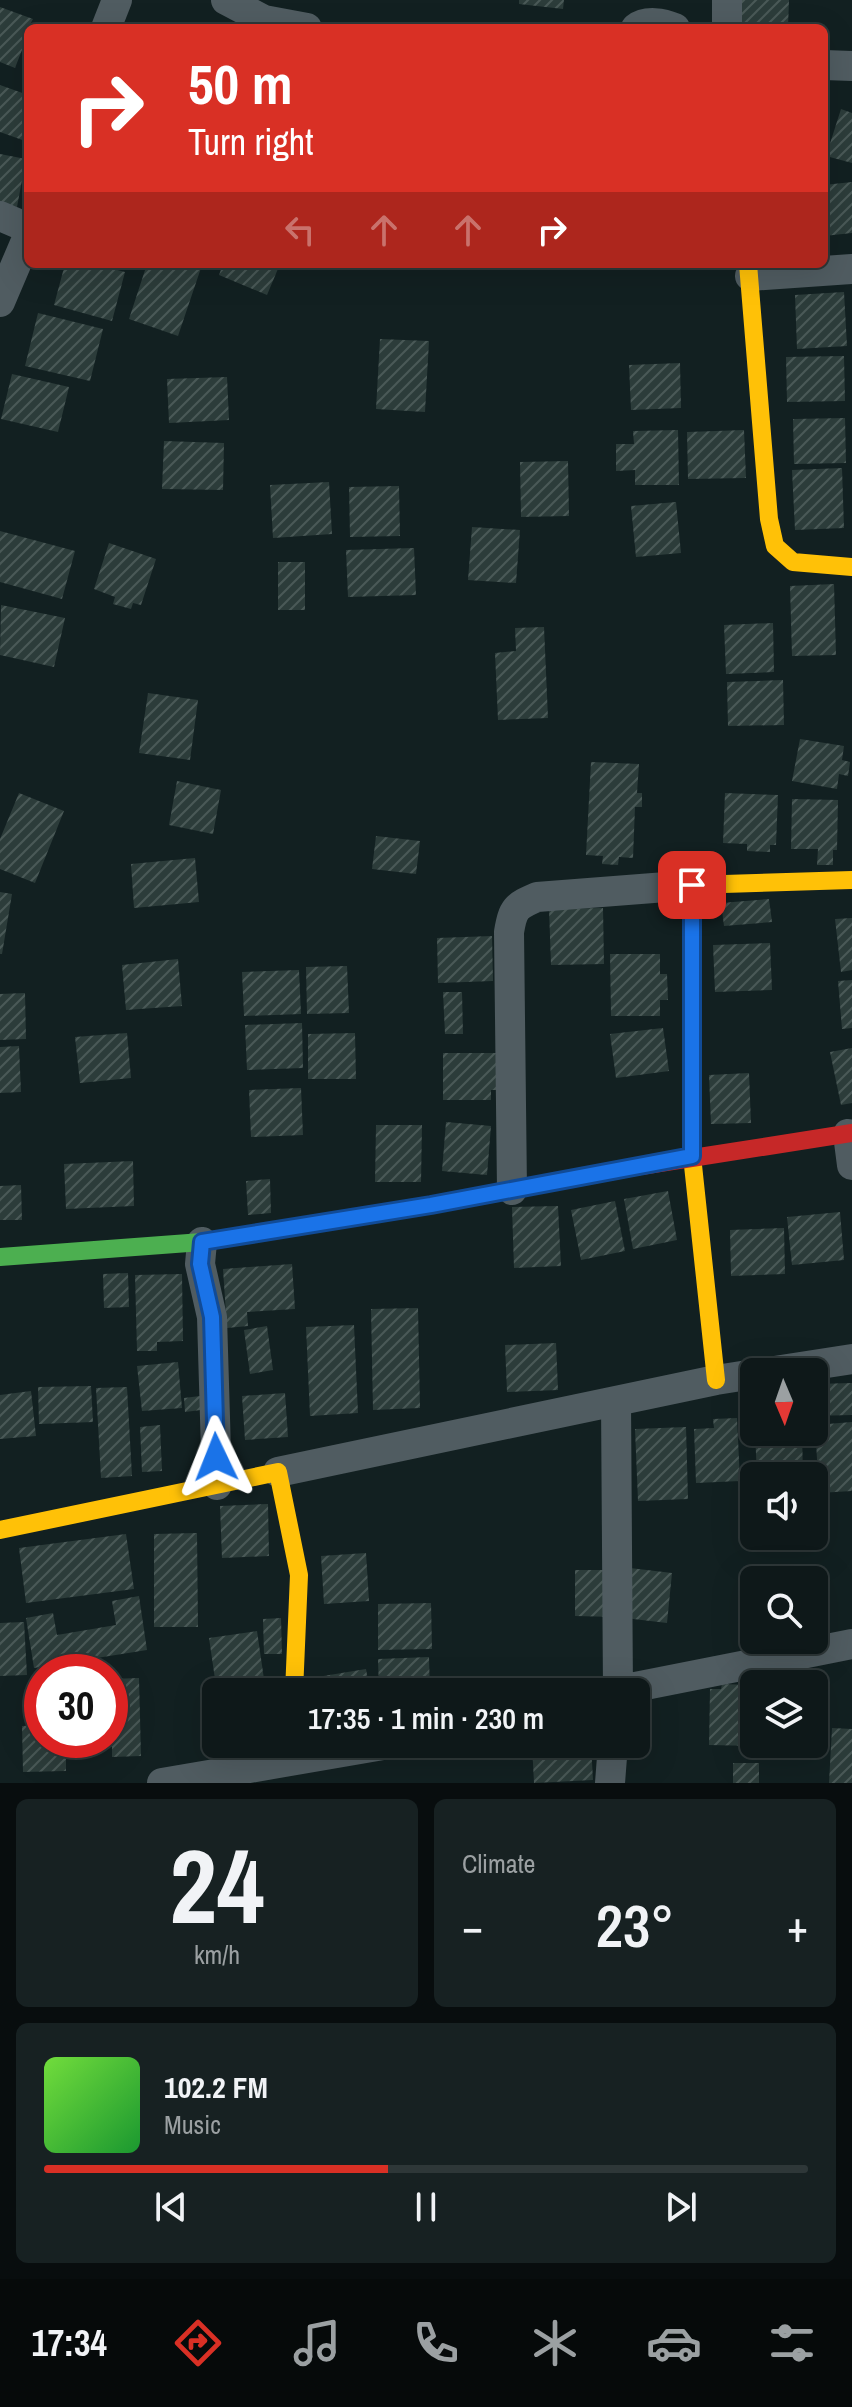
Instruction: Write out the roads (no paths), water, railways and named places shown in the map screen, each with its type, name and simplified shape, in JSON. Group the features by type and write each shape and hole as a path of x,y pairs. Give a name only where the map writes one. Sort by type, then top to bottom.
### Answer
{"street":[{"path":"108,24 117,0"},
{"path":"226,0 269,10 299,24"},
{"path":"727,0 727,24"},
{"path":"641,24 666,24"},
{"path":"828,65 852,66"},
{"path":"0,216 24,226"},
{"path":"0,302 24,245"},
{"path":"852,269 749,270 769,519 775,546 793,562 852,567"},
{"path":"512,1190 509,932 512,913 520,904 537,897 692,885 852,880"},
{"path":"692,885 692,1156 716,1380"},
{"path":"0,1257 202,1242 431,1205 692,1156 850,1133 852,1165"},
{"path":"202,1242 200,1264 212,1317 217,1485"},
{"path":"828,1363 852,1359"},
{"path":"0,1530 740,1376"},
{"path":"615,1678 616,1401"},
{"path":"278,1472 299,1575 295,1678"},
{"path":"650,1682 852,1644"},
{"path":"162,1783 270,1758"},
{"path":"610,1783 612,1758"}]}
